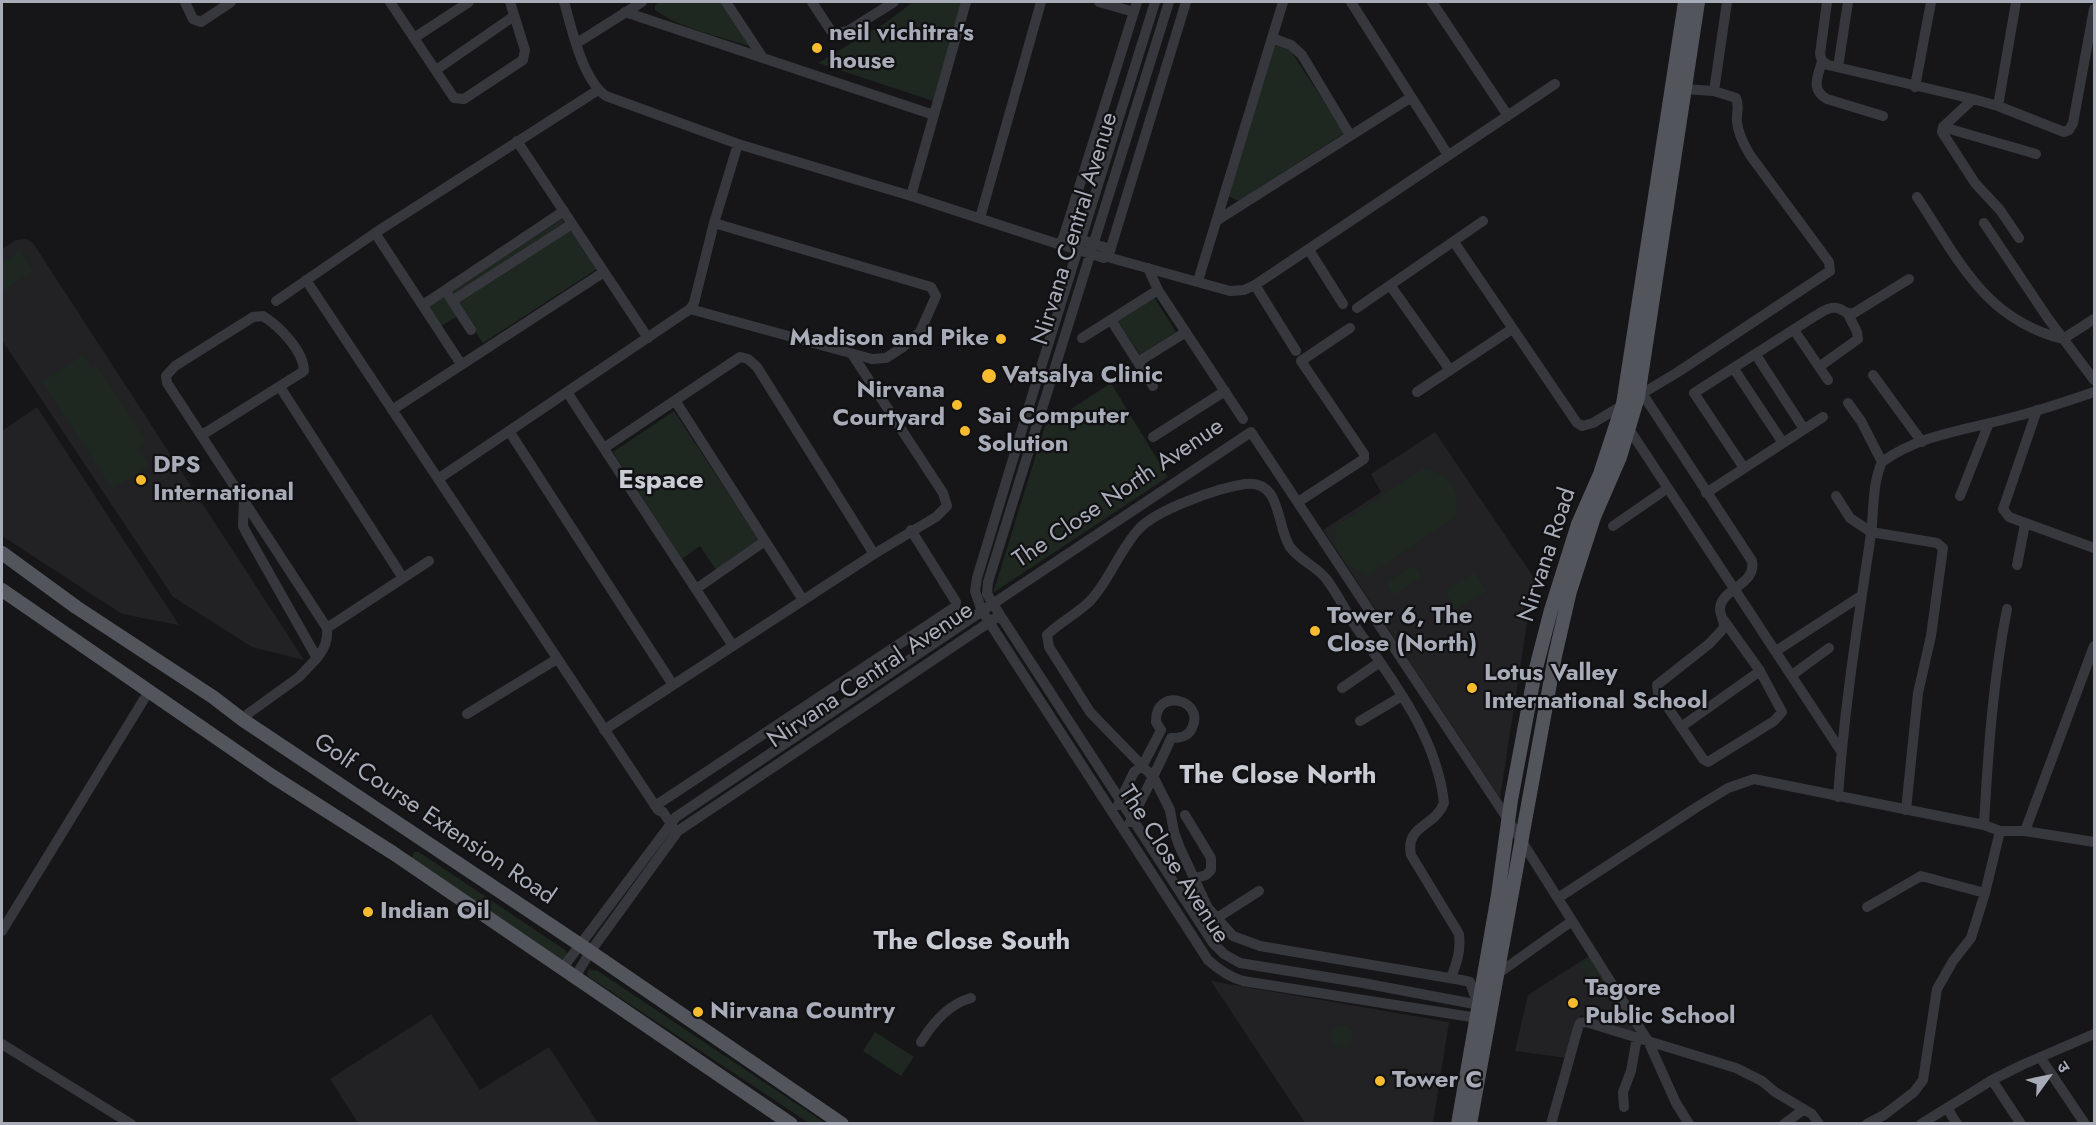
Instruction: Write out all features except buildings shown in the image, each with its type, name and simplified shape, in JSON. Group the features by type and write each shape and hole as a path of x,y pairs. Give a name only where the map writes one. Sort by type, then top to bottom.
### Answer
{"main road":[{"name":"Nirvana Road","path":"1470,1124 1511,800 1535,672 1551,610 1578,524 1600,474 1623,404 1685,2"},
{"name":"Nirvana Road","path":"1458,1124 1483,1009 1496,975 1555,656 1570,591 1594,517 1620,457 1640,395 1698,2"},
{"name":"Golf Course Extension Road","path":"2,553 76,607 585,948 842,1124"},
{"path":"2,590 272,776 393,853 791,1124"}],"street":[{"path":"185,2 193,19 201,22 231,2"},
{"path":"414,38 469,2"},
{"path":"393,3 454,98 460,100 523,60 525,50 510,2"},
{"path":"564,2 576,43 598,90 606,96 738,144 911,196 1061,245 1136,7 1099,2"},
{"path":"576,43 642,2"},
{"path":"726,2 763,58"},
{"path":"812,2 831,31 839,33 848,31 894,2"},
{"path":"911,196 966,2"},
{"path":"980,218 1041,2"},
{"name":"Nirvana Central Avenue","path":"575,977 585,948 667,826 982,611 976,598 977,578 1155,2"},
{"name":"Nirvana Central Avenue","path":"562,969 585,948 674,837 1000,615 987,594 988,582 1169,2"},
{"path":"1062,240 1071,238 1079,245 1091,248 1104,258 1109,254 1186,2"},
{"path":"1198,281 1283,2"},
{"path":"1351,2 1448,155"},
{"path":"1432,2 1508,116"},
{"path":"1714,91 1727,2"},
{"path":"1827,2 1820,54 1822,61 1816,86 1821,95 1827,99 1883,116"},
{"path":"1838,67 1848,2"},
{"path":"1915,87 1931,2"},
{"path":"1998,106 2016,2"},
{"path":"1822,61 1828,65 1915,87 1974,99 2059,130 2069,130 2073,123 2094,9"},
{"path":"625,12 934,115"},
{"path":"436,70 514,16"},
{"path":"1272,38 1291,45 1302,55 1350,135"},
{"path":"1109,254 1110,258 1230,291 1244,290 1309,250 1555,84"},
{"path":"1454,242 1577,423 1588,426 1697,359 1831,270 1829,262 1750,155 1737,125 1736,98 1714,91 1684,89"},
{"path":"276,301 375,232 598,90"},
{"path":"1216,221 1410,98"},
{"path":"1974,99 1943,127 1943,136 1969,174 2000,210 2019,238"},
{"path":"1943,127 2036,154"},
{"path":"517,141 648,338"},
{"path":"438,479 690,309 694,303 714,223 738,144"},
{"path":"1917,197 1971,278 2000,310 2039,333 2063,339 2094,319"},
{"path":"423,305 564,212"},
{"path":"1357,308 1483,222"},
{"path":"690,309 872,359 886,358 920,332 936,297 931,287 714,223"},
{"path":"452,301 572,224"},
{"path":"1984,224 2017,275 2094,380"},
{"path":"375,232 461,364"},
{"path":"1309,250 1343,304"},
{"name":"The Close North Avenue","path":"1148,268 1158,290 1243,419"},
{"path":"392,410 604,272"},
{"path":"1744,468 1694,393 1833,308 1848,314 1860,311 1909,279"},
{"path":"306,280 604,730 657,808 663,812 667,826 674,837"},
{"path":"1254,285 1296,351"},
{"path":"1390,285 1450,370"},
{"path":"446,290 471,330"},
{"path":"1082,338 1158,290"},
{"path":"1819,367 1858,339 1848,314"},
{"path":"202,435 304,371 304,364 279,326 258,315 183,361 166,376 167,383 327,628 328,638 322,651 299,677 249,713 243,720"},
{"path":"1111,320 1153,386"},
{"path":"1298,502 1364,459 1364,454 1301,361 1350,328"},
{"path":"1417,392 1512,329"},
{"path":"1794,330 1828,380"},
{"path":"1138,362 1186,332"},
{"path":"604,730 911,530 936,517 947,506 946,499 852,354"},
{"path":"1756,355 1804,429"},
{"path":"604,448 676,402 740,357 748,359 757,367 874,554"},
{"path":"1734,369 1783,442"},
{"path":"1873,375 1922,441"},
{"path":"280,387 403,578"},
{"path":"1153,437 1225,391"},
{"path":"567,392 733,646"},
{"path":"1882,462 1922,441 2094,392"},
{"path":"1640,395 1752,561 1752,572 1748,578 1734,588 1722,603 1720,608 1723,629 1709,644 1657,685 1658,693 1703,759 1708,762 1774,721 1782,712 1760,672 1723,619"},
{"path":"676,402 803,600"},
{"path":"1838,797 1841,751 1861,596 1877,478 1882,462 1861,421 1848,404"},
{"path":"2037,410 2003,509 2009,518 2094,548"},
{"path":"1706,493 1823,417"},
{"path":"1960,496 1989,423"},
{"path":"1629,429 1841,751"},
{"path":"509,431 673,685"},
{"name":"The Close North Avenue","path":"992,603 1251,432 1509,821 1643,1039 1689,1124"},
{"path":"1451,978 1458,959 1459,934 1411,855 1409,845 1415,832 1429,823 1441,811 1444,803 1431,749 1416,717 1327,579 1305,562 1290,546 1278,506 1269,491 1258,484 1245,484 1179,503 1138,529 1089,602 1047,635 1049,646 1090,712 1154,778 1170,810 1174,832 1193,879 1208,908 1233,936 1260,946 1470,982 1483,1009"},
{"path":"1613,526 1668,488"},
{"path":"1836,496 1850,518 1871,532 1937,543 1941,545 1944,552 1931,636 1918,693 1906,810"},
{"path":"244,499 243,526 316,658"},
{"path":"2017,565 2025,524"},
{"path":"657,808 955,607 956,602 911,530"},
{"path":"696,589 765,541"},
{"path":"327,628 429,561"},
{"path":"1776,651 1861,596"},
{"path":"982,611 992,603"},
{"path":"1984,825 1988,745 1999,650 2007,609"},
{"name":"The Close Avenue","path":"982,611 1208,960 1216,967 1227,975 1243,981 1483,1009"},
{"name":"The Close Avenue","path":"1000,615 1131,819 1213,943 1224,954 1240,963 1363,982 1483,1009"},
{"path":"2025,831 2094,646"},
{"path":"1792,675 1829,648"},
{"path":"467,714 557,659"},
{"path":"1342,688 1380,662"},
{"path":"1681,727 1760,672"},
{"path":"2,931 148,691"},
{"path":"1360,721 1402,696"},
{"path":"1113,813 1134,772 1143,765 1161,730 1156,723 1156,716 1162,705 1174,700 1186,704 1193,714 1193,727 1184,736 1171,738 1154,778 1124,831"},
{"path":"1557,898 1728,788 1754,779 1984,825 2000,831 2025,831 2094,842"},
{"path":"1185,815 1211,858 1212,865 1206,875 1193,879"},
{"path":"1867,1124 1886,1119 1923,1080 1937,989 1953,961 1971,938 2000,831"},
{"path":"1867,907 1921,876 1985,893"},
{"path":"1162,889 1173,882"},
{"path":"1217,918 1259,891"},
{"path":"1187,926 1198,919"},
{"path":"1496,975 1572,921"},
{"path":"1216,967 1224,954"},
{"path":"921,1042 933,1022 964,1000 971,998"},
{"path":"1551,1124 1561,1083 1581,1023 1586,1022 1736,1068 1762,1081 1815,1117 1818,1124"},
{"path":"1921,1124 1992,1080 2094,1034"},
{"path":"1624,1107 1623,1092 1643,1039"},
{"path":"2,1044 131,1124"},
{"path":"2040,1057 2085,1124"},
{"path":"1992,1080 2021,1124"},
{"path":"1947,1108 1957,1124"},
{"path":"1784,1124 1803,1110"}],"shaded area":[{"path":"660,2 724,2 749,46 700,31 665,17 655,10 655,5"},
{"path":"913,2 962,2 933,101 818,63 885,23"},
{"path":"1273,44 1289,48 1344,133 1239,201 1226,195"},
{"path":"562,219 597,269 483,343 463,313 441,326 428,306"},
{"name":"DPS International","path":"26,239 33,243 304,660 252,647 173,597 2,340 2,249 16,240"},
{"path":"20,251 34,271 2,292 2,263"},
{"path":"1154,297 1176,332 1140,355 1117,320"},
{"path":"83,355 92,370 96,366 146,442 137,448 149,466 112,489 42,382"},
{"path":"1111,383 1168,477 993,593 1045,426"},
{"path":"37,407 179,625 122,614 2,536 2,431"},
{"path":"674,411 759,540 716,570 700,546 682,559 613,452"},
{"name":"Lotus Valley International School","path":"1435,432 1534,578 1500,798 1323,530 1381,492 1371,474"},
{"path":"1422,469 1439,473 1451,484 1457,499 1456,516 1369,576 1348,564 1338,551 1334,527"},
{"path":"1414,565 1422,577 1394,595 1386,583"},
{"path":"1474,572 1487,591 1456,610 1445,591"},
{"path":"414,852 419,852 565,950 568,954 564,960 412,858"},
{"name":"Tagore Public School","path":"1589,956 1636,1030 1632,1032 1581,1015 1567,1058 1515,1051 1528,995"},
{"path":"1589,958 1604,980 1594,987 1579,965"},
{"path":"589,969 598,971 825,1123 809,1123 589,977 587,974"},
{"path":"1211,981 1449,1022 1433,1123 1305,1123"},
{"path":"431,1014 480,1090 549,1047 598,1123 358,1123 330,1079"},
{"path":"1342,1026 1350,1029 1353,1037 1350,1045 1342,1048 1334,1045 1331,1037 1334,1029"},
{"path":"875,1032 914,1057 901,1076 863,1051"}],"place":[{"name":"neil vichitra's house","path":"817,48"},
{"name":"Madison and Pike","path":"1001,339"},
{"name":"Vatsalya Clinic","path":"989,376"},
{"name":"Nirvana Courtyard","path":"957,405"},
{"name":"Sai Computer Solution","path":"965,431"},
{"name":"DPS International","path":"141,480"},
{"name":"Tower 6, The Close (North)","path":"1315,631"},
{"name":"Lotus Valley International School","path":"1472,688"},
{"name":"Indian Oil","path":"368,912"},
{"name":"Tagore Public School","path":"1573,1003"},
{"name":"Nirvana Country","path":"698,1012"},
{"name":"Tower C","path":"1380,1081"}],"district":[{"name":"Espace","path":"661,482"},
{"name":"The Close North","path":"1278,777"},
{"name":"The Close South","path":"972,943"}]}
